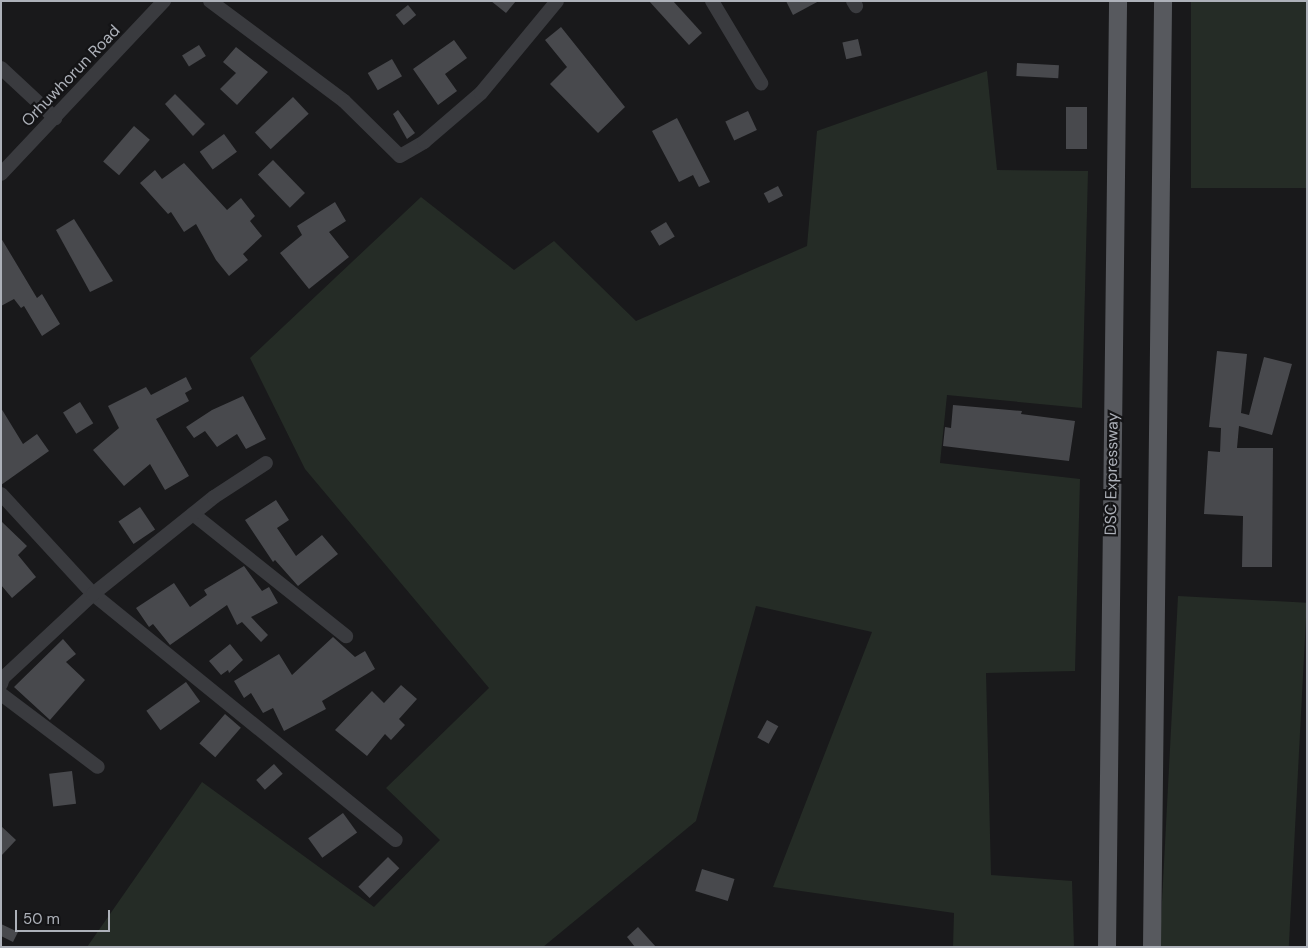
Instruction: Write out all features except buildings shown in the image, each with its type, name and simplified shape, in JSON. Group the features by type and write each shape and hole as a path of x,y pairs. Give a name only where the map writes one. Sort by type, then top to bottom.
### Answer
{"main road":[{"name":"DSC Expressway","path":"1107,947 1118,1"},
{"path":"1152,947 1163,1"}],"street":[{"name":"Orhuwhorun Road","path":"1,174 164,1"},
{"path":"210,1 344,100 400,156 424,142 481,93 557,1"},
{"path":"712,1 761,83"},
{"path":"1,68 55,118"},
{"path":"1,684 3,678 93,594 193,514 266,463"},
{"path":"1,494 93,594 396,840"},
{"path":"193,514 346,636"},
{"path":"1,694 98,767"}],"shaded area":[{"path":"1191,1 1307,1 1307,188 1191,188"},
{"path":"987,71 997,170 1088,171 1082,408 947,395 940,463 1080,479 1075,671 986,673 991,875 1072,881 1074,947 953,947 954,913 773,887 872,632 756,606 696,821 543,947 87,947 202,782 374,907 440,840 386,788 489,688 305,469 250,358 421,197 514,270 554,241 636,321 807,246 817,131"},
{"path":"1178,596 1307,603 1289,947 1160,947"}]}
